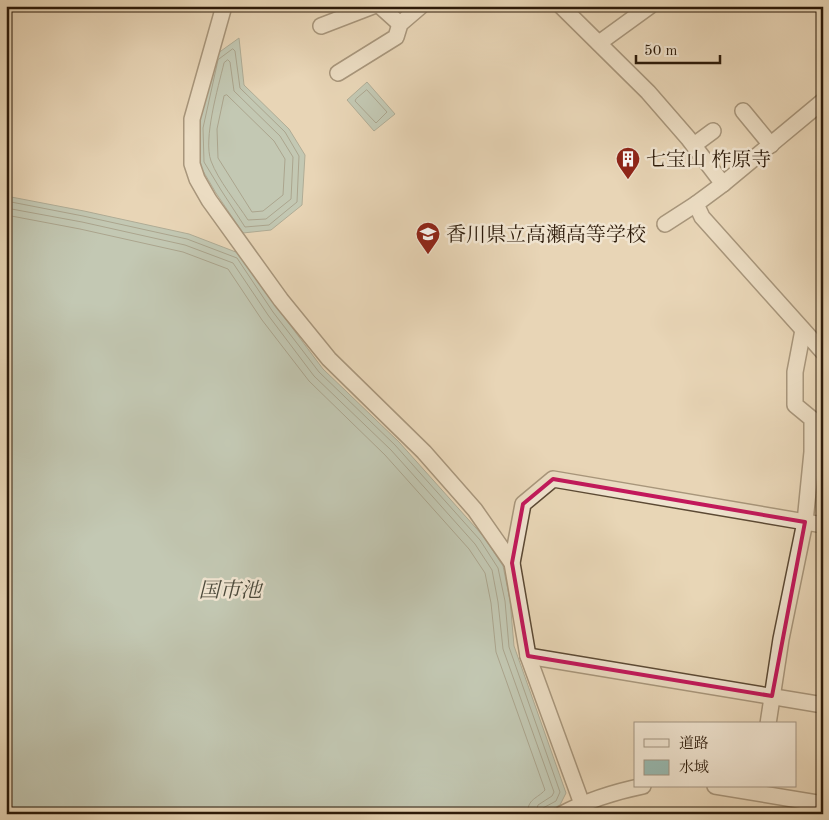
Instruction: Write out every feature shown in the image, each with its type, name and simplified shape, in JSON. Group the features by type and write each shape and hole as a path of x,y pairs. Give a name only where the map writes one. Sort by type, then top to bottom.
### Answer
{"street":[{"path":"224,6 192,119 192,164 197,178 209,200 281,300 329,359 424,452 475,510 512,563"},
{"path":"321,26 373,6"},
{"path":"380,6 400,24"},
{"path":"338,73 396,37 400,24 420,6"},
{"path":"561,6 648,92 694,145 723,184"},
{"path":"599,44 650,6"},
{"path":"665,224 723,184 823,101"},
{"path":"743,111 771,145"},
{"path":"694,145 713,130"},
{"path":"696,204 702,217 823,352"},
{"path":"768,722 781,639 805,522 812,452 812,418 795,405 795,372 803,330"},
{"path":"582,804 528,656 512,563 523,504 553,479 823,526"},
{"path":"528,656 823,705"},
{"path":"562,814 582,804 615,792 634,788"},
{"path":"743,788 757,789 823,804"}],"highlighted area":[{"path":"553,479 805,522 772,696 528,656 512,563 523,504"}],"water":[{"path":"239,38 244,85 289,129 305,155 302,205 271,230 243,233 199,164 198,128 214,56"},
{"path":"367,82 395,114 374,131 347,100"},
{"name":"国市池","path":"6,196 189,234 241,254 278,309 323,369 399,442 484,537 503,566 510,600 514,646 566,793 560,805 542,814 6,814"}],"place":[{"name":"七宝山 柞原寺","path":"628,180"},
{"name":"香川県立高瀬高等学校","path":"428,255"}]}
